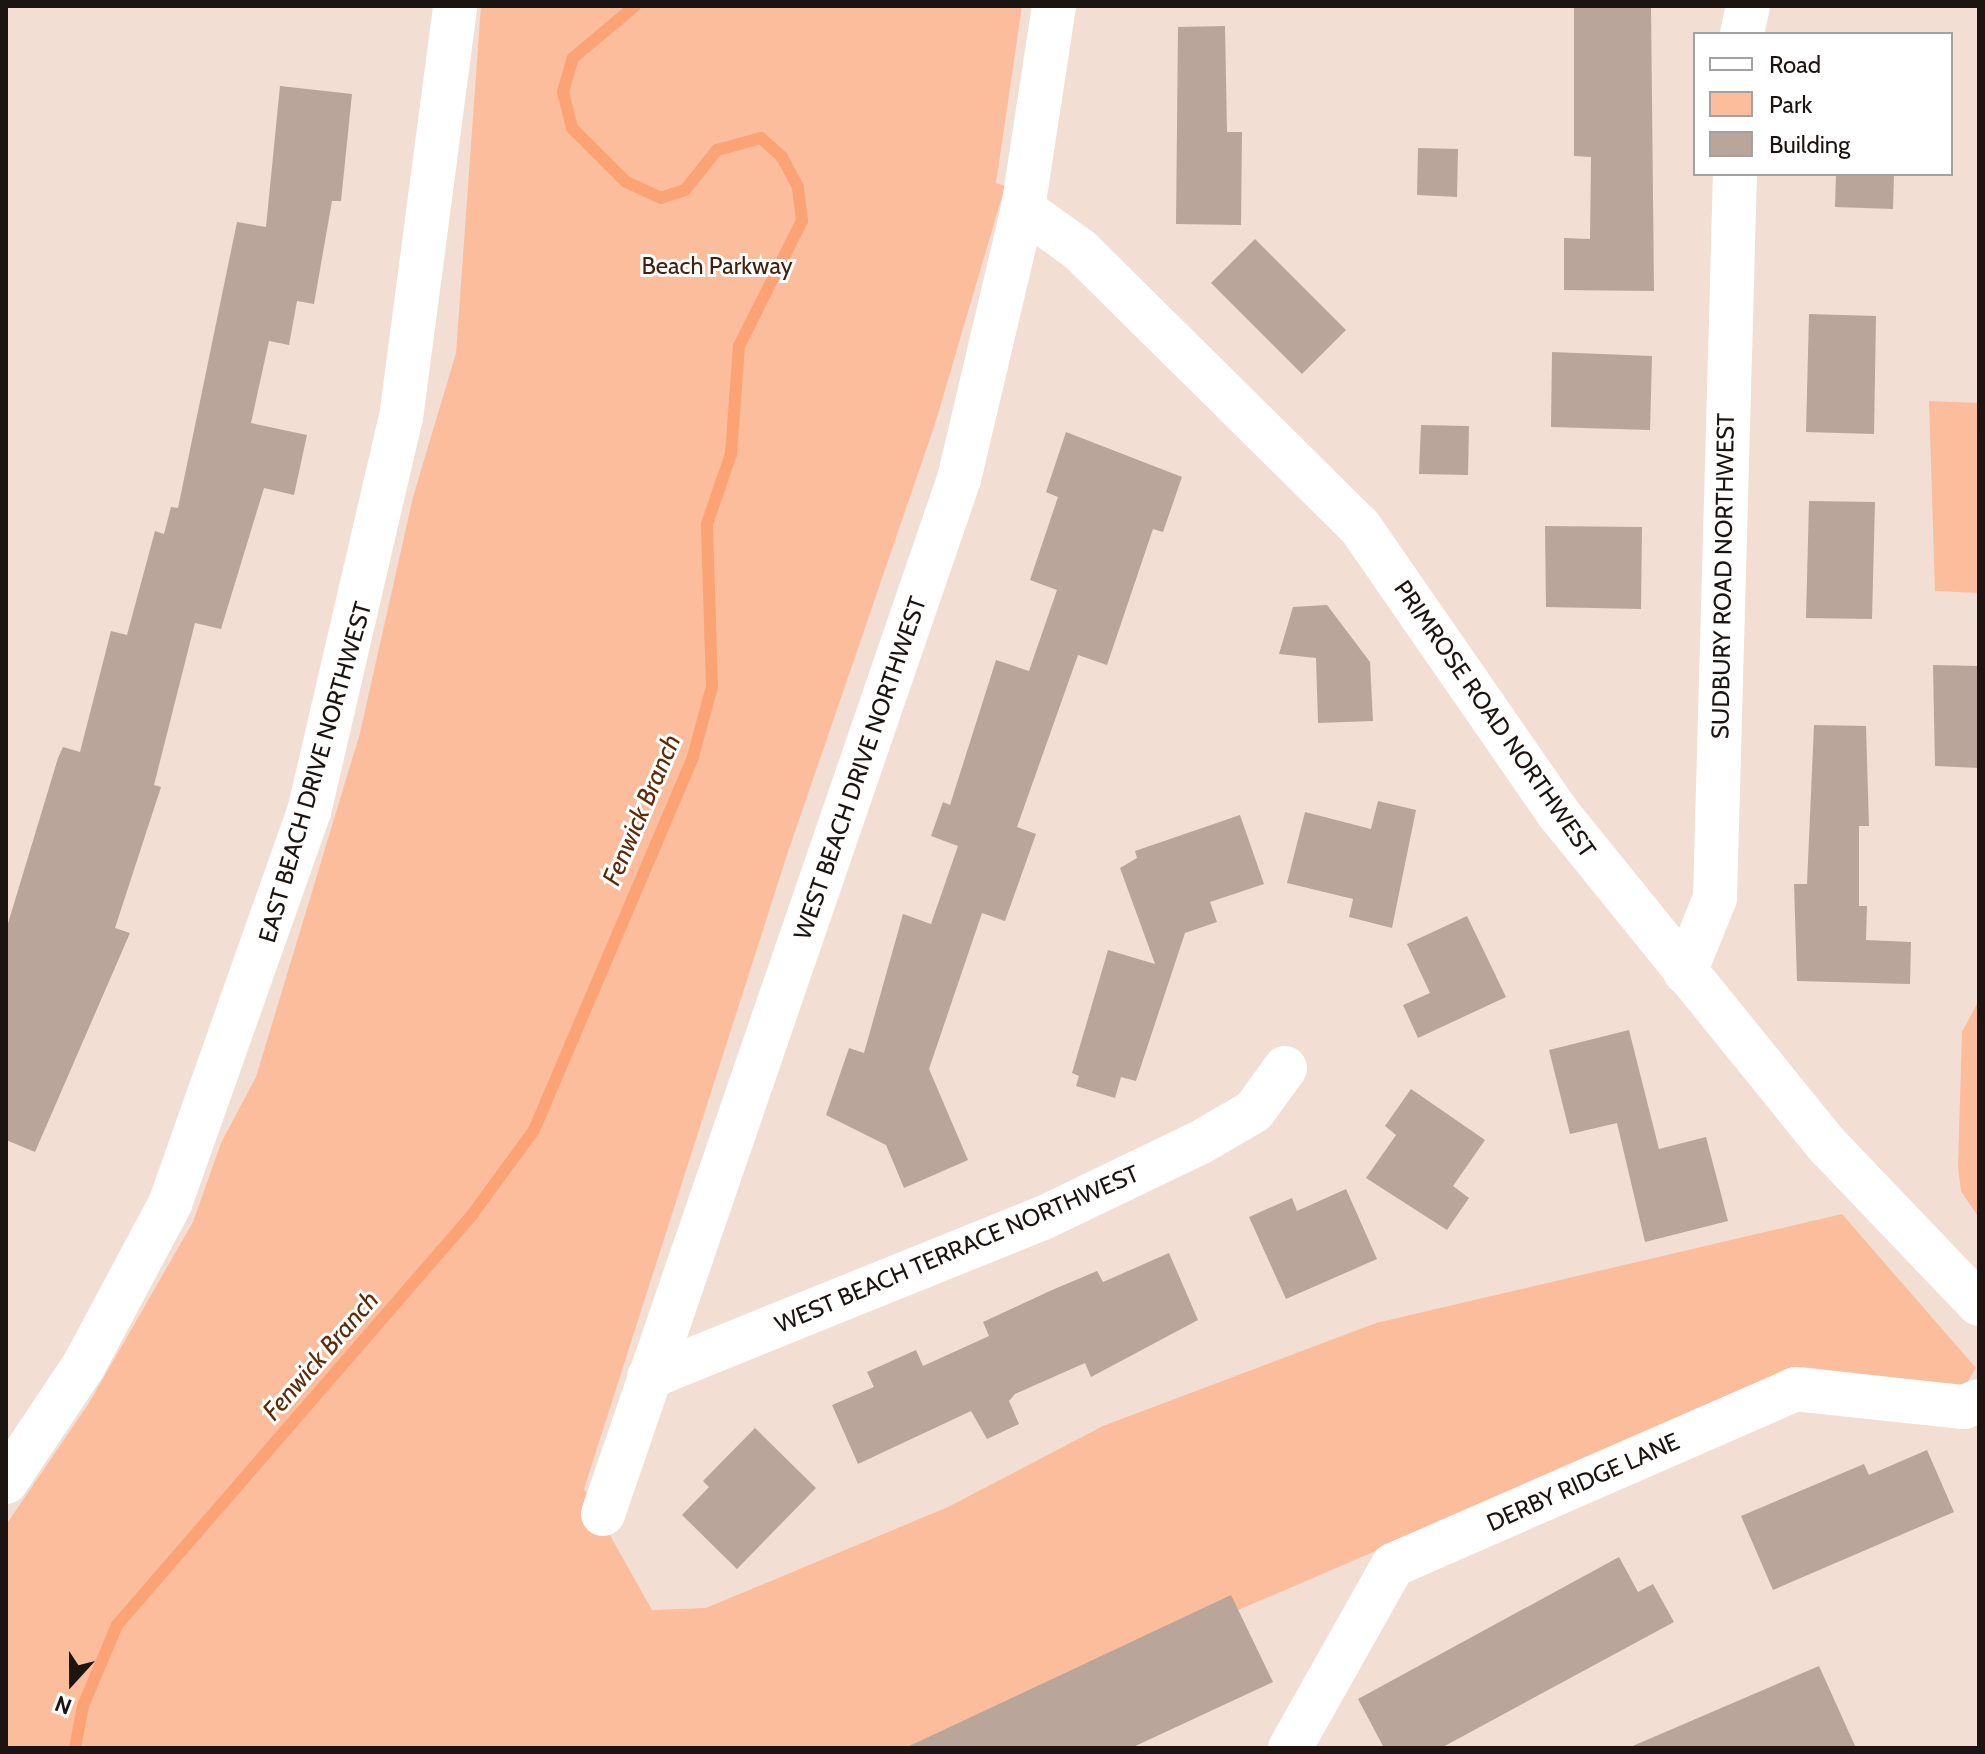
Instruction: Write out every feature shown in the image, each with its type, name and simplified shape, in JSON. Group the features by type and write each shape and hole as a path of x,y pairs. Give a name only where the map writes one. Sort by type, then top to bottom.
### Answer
{"street":[{"name":"EAST BEACH DRIVE NORTHWEST","path":"6,1482 84,1365 170,1204 309,812 401,418 455,6"},
{"name":"WEST BEACH DRIVE NORTHWEST","path":"603,1514 959,479 1023,209 1054,6"},
{"path":"1742,32 1748,6"},
{"name":"SUDBURY ROAD NORTHWEST","path":"1685,972 1715,898 1735,176"},
{"name":"PRIMROSE ROAD NORTHWEST","path":"1023,209 1080,250 1360,527 1558,813 1827,1145 1979,1304"},
{"name":"WEST BEACH TERRACE NORTHWEST","path":"649,1377 1043,1218 1186,1149 1254,1111 1285,1068"},
{"name":"DERBY RIDGE LANE","path":"1290,1748 1393,1565 1795,1389 1964,1407 1979,1401"}],"green space":[{"name":"Beach Parkway","path":"481,6 1022,6 996,183 1005,186 935,424 786,858 584,1489 652,1610 706,1608 948,1507 1103,1426 1376,1323 1842,1214 1976,1368 1965,1386 1803,1367 918,1748 6,1748 6,1525 89,1403 193,1222 221,1143 256,1077 360,733 413,497 456,353"},
{"path":"1929,401 1979,403 1979,593 1935,591"},
{"path":"1979,1000 1979,1218 1961,1191 1958,1167 1962,1032"}],"building":[{"path":"1574,6 1651,6 1654,291 1564,290 1564,238 1590,239 1591,157 1574,156"},
{"path":"1225,26 1227,132 1242,132 1241,225 1176,224 1178,27"},
{"path":"280,86 352,94 341,201 332,201 314,304 297,301 289,345 269,341 251,423 307,435 294,495 264,488 221,629 195,623 154,785 161,787 115,928 130,933 35,1152 6,1140 6,930 58,758 63,747 80,752 111,631 127,635 155,531 164,534 171,507 178,508 237,222 266,227"},
{"path":"1418,148 1458,149 1457,197 1417,195"},
{"path":"1836,176 1894,176 1893,209 1835,207"},
{"path":"1255,239 1346,330 1302,374 1211,283"},
{"path":"1809,314 1876,316 1874,434 1806,432"},
{"path":"1552,352 1652,356 1650,430 1551,427"},
{"path":"1421,425 1469,426 1468,475 1419,474"},
{"path":"1066,432 1182,477 1163,532 1153,529 1107,665 1078,655 1017,827 1036,834 1005,921 982,913 929,1069 968,1160 904,1188 886,1145 826,1115 849,1048 864,1053 903,914 931,924 958,846 931,836 943,802 950,805 996,660 1029,671 1057,590 1030,580 1058,497 1046,492"},
{"path":"1809,501 1875,502 1872,619 1806,618"},
{"path":"1545,526 1642,527 1641,609 1546,607"},
{"path":"1327,605 1370,662 1373,721 1318,723 1316,658 1279,654 1293,607"},
{"path":"1933,665 1979,666 1979,768 1935,766"},
{"path":"1814,725 1866,726 1869,826 1859,826 1859,906 1867,906 1866,940 1911,942 1910,984 1797,981 1794,884 1807,884"},
{"path":"1378,801 1416,810 1392,928 1349,917 1353,899 1287,883 1305,812 1371,829"},
{"path":"1240,815 1264,884 1210,902 1217,922 1185,933 1136,1081 1121,1077 1115,1098 1076,1086 1079,1076 1072,1073 1108,950 1155,964 1120,868 1137,858 1135,851"},
{"path":"1467,916 1506,997 1418,1038 1403,1005 1430,993 1407,944"},
{"path":"1629,1030 1659,1149 1706,1137 1728,1221 1645,1242 1617,1123 1570,1134 1549,1050"},
{"path":"1411,1089 1485,1140 1453,1186 1469,1198 1447,1230 1366,1178 1396,1135 1385,1126"},
{"path":"1346,1189 1377,1259 1286,1299 1249,1217 1292,1198 1297,1211"},
{"path":"1169,1253 1198,1320 1091,1377 1085,1363 1015,1394 1009,1401 1019,1424 987,1439 971,1411 858,1464 832,1405 874,1387 867,1372 916,1350 923,1366 989,1336 983,1322 1052,1290 1097,1271 1103,1282"},
{"path":"755,1428 816,1488 737,1569 682,1515 709,1487 703,1481"},
{"path":"1927,1450 1954,1512 1773,1590 1741,1516 1864,1464 1869,1475"},
{"path":"1619,1557 1638,1592 1653,1584 1674,1622 1441,1748 1384,1748 1358,1699"},
{"path":"1231,1595 1273,1682 1131,1748 905,1748"},
{"path":"1819,1666 1856,1748 1628,1748"}],"waterway":[{"name":"Fenwick Branch","path":"75,1748 83,1706 117,1625 472,1215 534,1130 692,760 712,687 707,524 731,454 739,346 802,221 798,187 782,157 761,138 717,150 685,190 661,198 626,182 572,128 563,92 573,58 635,6"}]}
